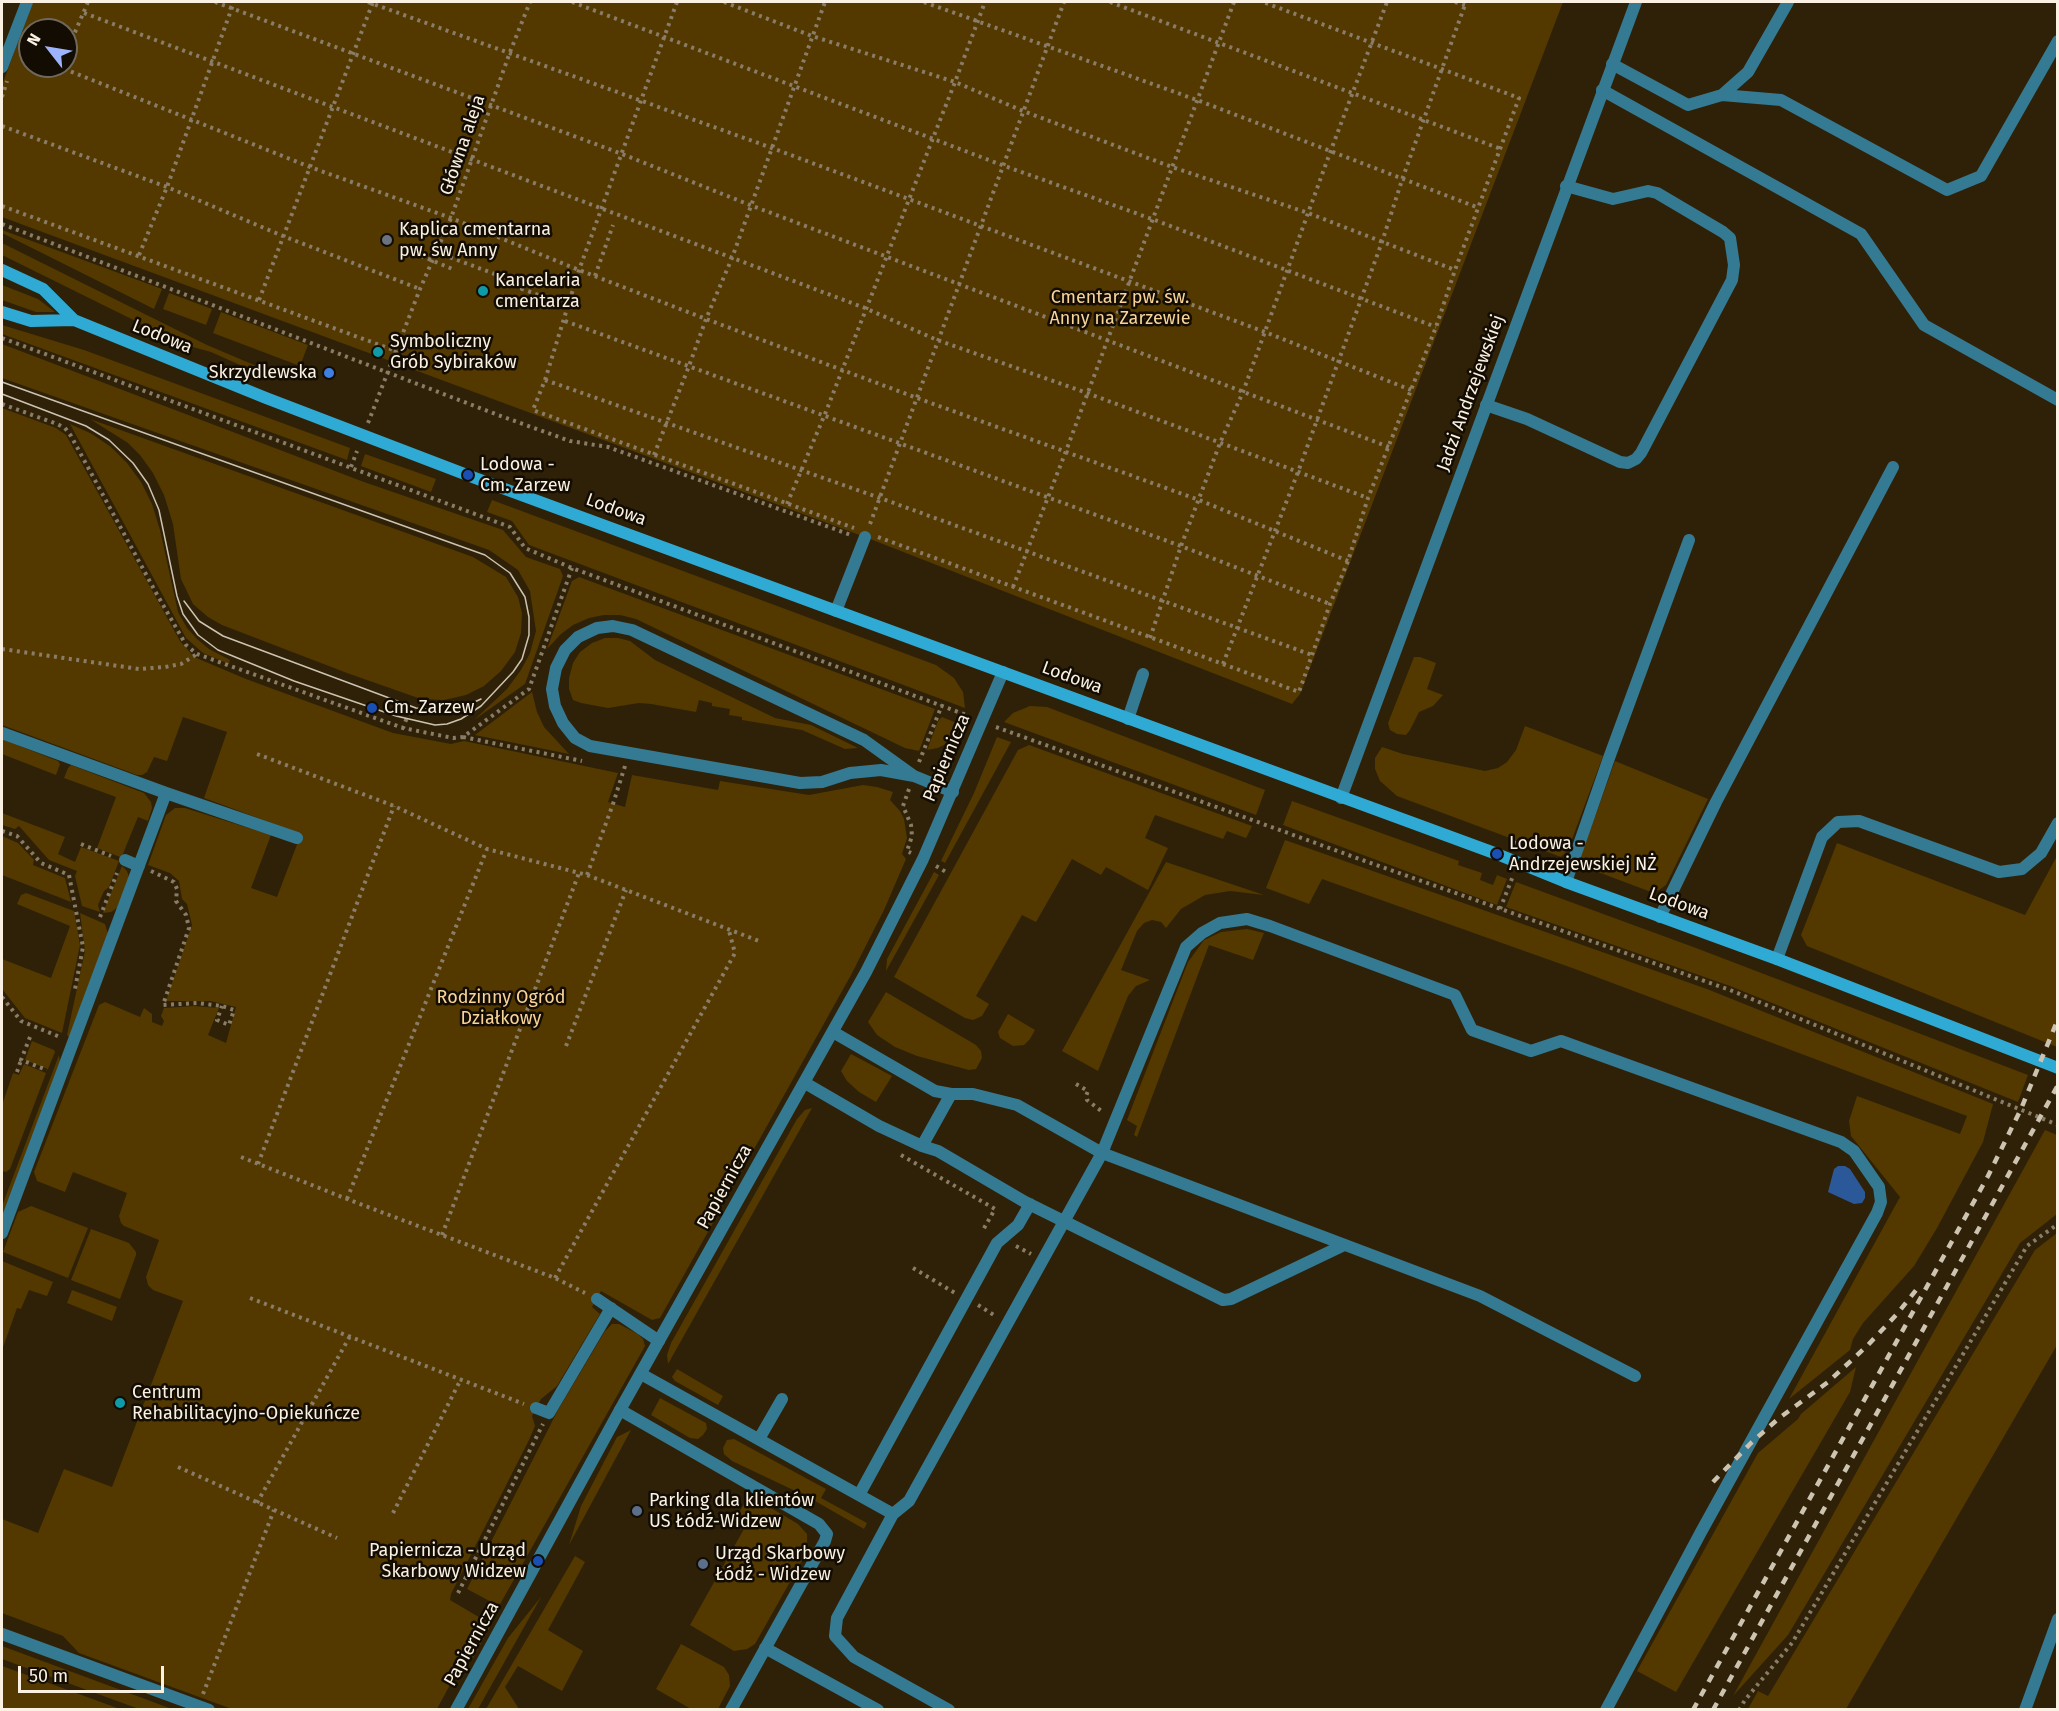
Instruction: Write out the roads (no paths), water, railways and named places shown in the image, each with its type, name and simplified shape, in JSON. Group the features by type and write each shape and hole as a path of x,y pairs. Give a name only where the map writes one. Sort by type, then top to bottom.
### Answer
{"street":[{"path":"2,67 27,2"},
{"name":"Jadzi Andrzejewskiej","path":"1341,798 1636,2"},
{"path":"1722,95 1748,72 1788,2"},
{"path":"1612,64 1688,105 1722,95 1781,100 1947,190 1982,176 2058,41"},
{"path":"1602,90 1861,234 1924,325 2058,400"},
{"path":"1486,405 1527,420 1620,462 1628,463 1636,459 1732,280 1734,265 1730,238 1724,232 1657,193 1648,191 1613,199 1566,186"},
{"name":"Lodowa","path":"2,270 43,289 74,320 356,433 1497,854 2058,1068"},
{"name":"Lodowa","path":"2,312 31,321 74,320"},
{"path":"1660,917 1721,792 1893,467"},
{"path":"836,611 865,537"},
{"path":"1566,882 1689,540"},
{"path":"914,776 864,740 632,630 613,626 597,628 578,637 565,650 556,668 552,689 555,706 563,723 575,738 590,746 800,783 822,782 850,773 881,770 914,776 953,792"},
{"name":"Papiernicza","path":"456,1710 866,972 953,792 1003,672"},
{"path":"1128,719 1143,674"},
{"path":"2,733 166,794 297,838"},
{"path":"2,1233 166,794"},
{"path":"1777,959 1822,837 1838,822 1859,821 1999,872 2022,868 2042,853 2058,824"},
{"path":"122,865 139,866"},
{"path":"949,1710 854,1657 835,1636 837,1618 894,1514 909,1501 1102,1153 1186,947 1202,933 1220,923 1247,919 1455,995 1472,1030 1531,1051 1561,1041 1841,1143 1854,1151 1879,1187 1881,1202 1877,1213 1701,1532 1606,1710"},
{"path":"833,1032 935,1091 973,1094 1017,1105 1102,1153 1480,1296 1635,1376"},
{"path":"805,1083 879,1126 938,1151 1030,1204 1223,1300 1230,1299 1344,1245"},
{"path":"922,1146 951,1094"},
{"path":"859,1495 997,1243 1014,1230 1030,1204"},
{"path":"597,1299 659,1341"},
{"path":"536,1408 549,1413 611,1308"},
{"path":"641,1374 894,1514"},
{"path":"759,1440 782,1399"},
{"path":"621,1410 824,1528 825,1541 731,1710"},
{"path":"2025,1710 2058,1619"},
{"path":"2,1634 204,1708"},
{"path":"765,1648 878,1710"}],"water":[{"path":"1838,1166 1850,1169 1865,1192 1862,1203 1854,1204 1828,1192 1834,1169"}],"tram line":[{"path":"2,382 485,555 510,573 525,597 529,617 529,635 522,659 481,706 461,719 435,725 396,716 294,681 218,650 198,635 183,614 159,510 148,484 133,463 109,440 86,426 2,394"},
{"path":"184,601 199,621 223,636 416,708 445,711 464,707 481,699"}],"railway":[{"path":"1693,1710 1988,1176 2021,1109 2058,1019"},
{"path":"1713,1710 2058,1085"},
{"path":"1713,1482 1778,1419 1828,1382 1867,1346 1920,1285"}],"place":[{"name":"Kaplica cmentarna pw. św Anny","path":"387,240"},
{"name":"Kancelaria cmentarza","path":"483,291"},
{"name":"Symboliczny Grób Sybiraków","path":"378,352"},
{"name":"Skrzydlewska","path":"329,373"},
{"name":"Lodowa - Cm. Zarzew","path":"468,475"},
{"name":"Cm. Zarzew","path":"372,708"},
{"name":"Lodowa - Andrzejewskiej NŻ","path":"1497,854"},
{"name":"Centrum Rehabilitacyjno-Opiekuńcze","path":"120,1403"},
{"name":"Parking dla klientów US Łódź-Widzew","path":"637,1511"},
{"name":"Papiernicza - Urząd Skarbowy Widzew","path":"538,1561"},
{"name":"Urząd Skarbowy Łódź - Widzew","path":"703,1564"}],"park label":[{"name":"Cmentarz pw. św. Anny na Zarzewie","path":"1120,308"},
{"name":"Rodzinny Ogród Działkowy","path":"501,1008"}]}
